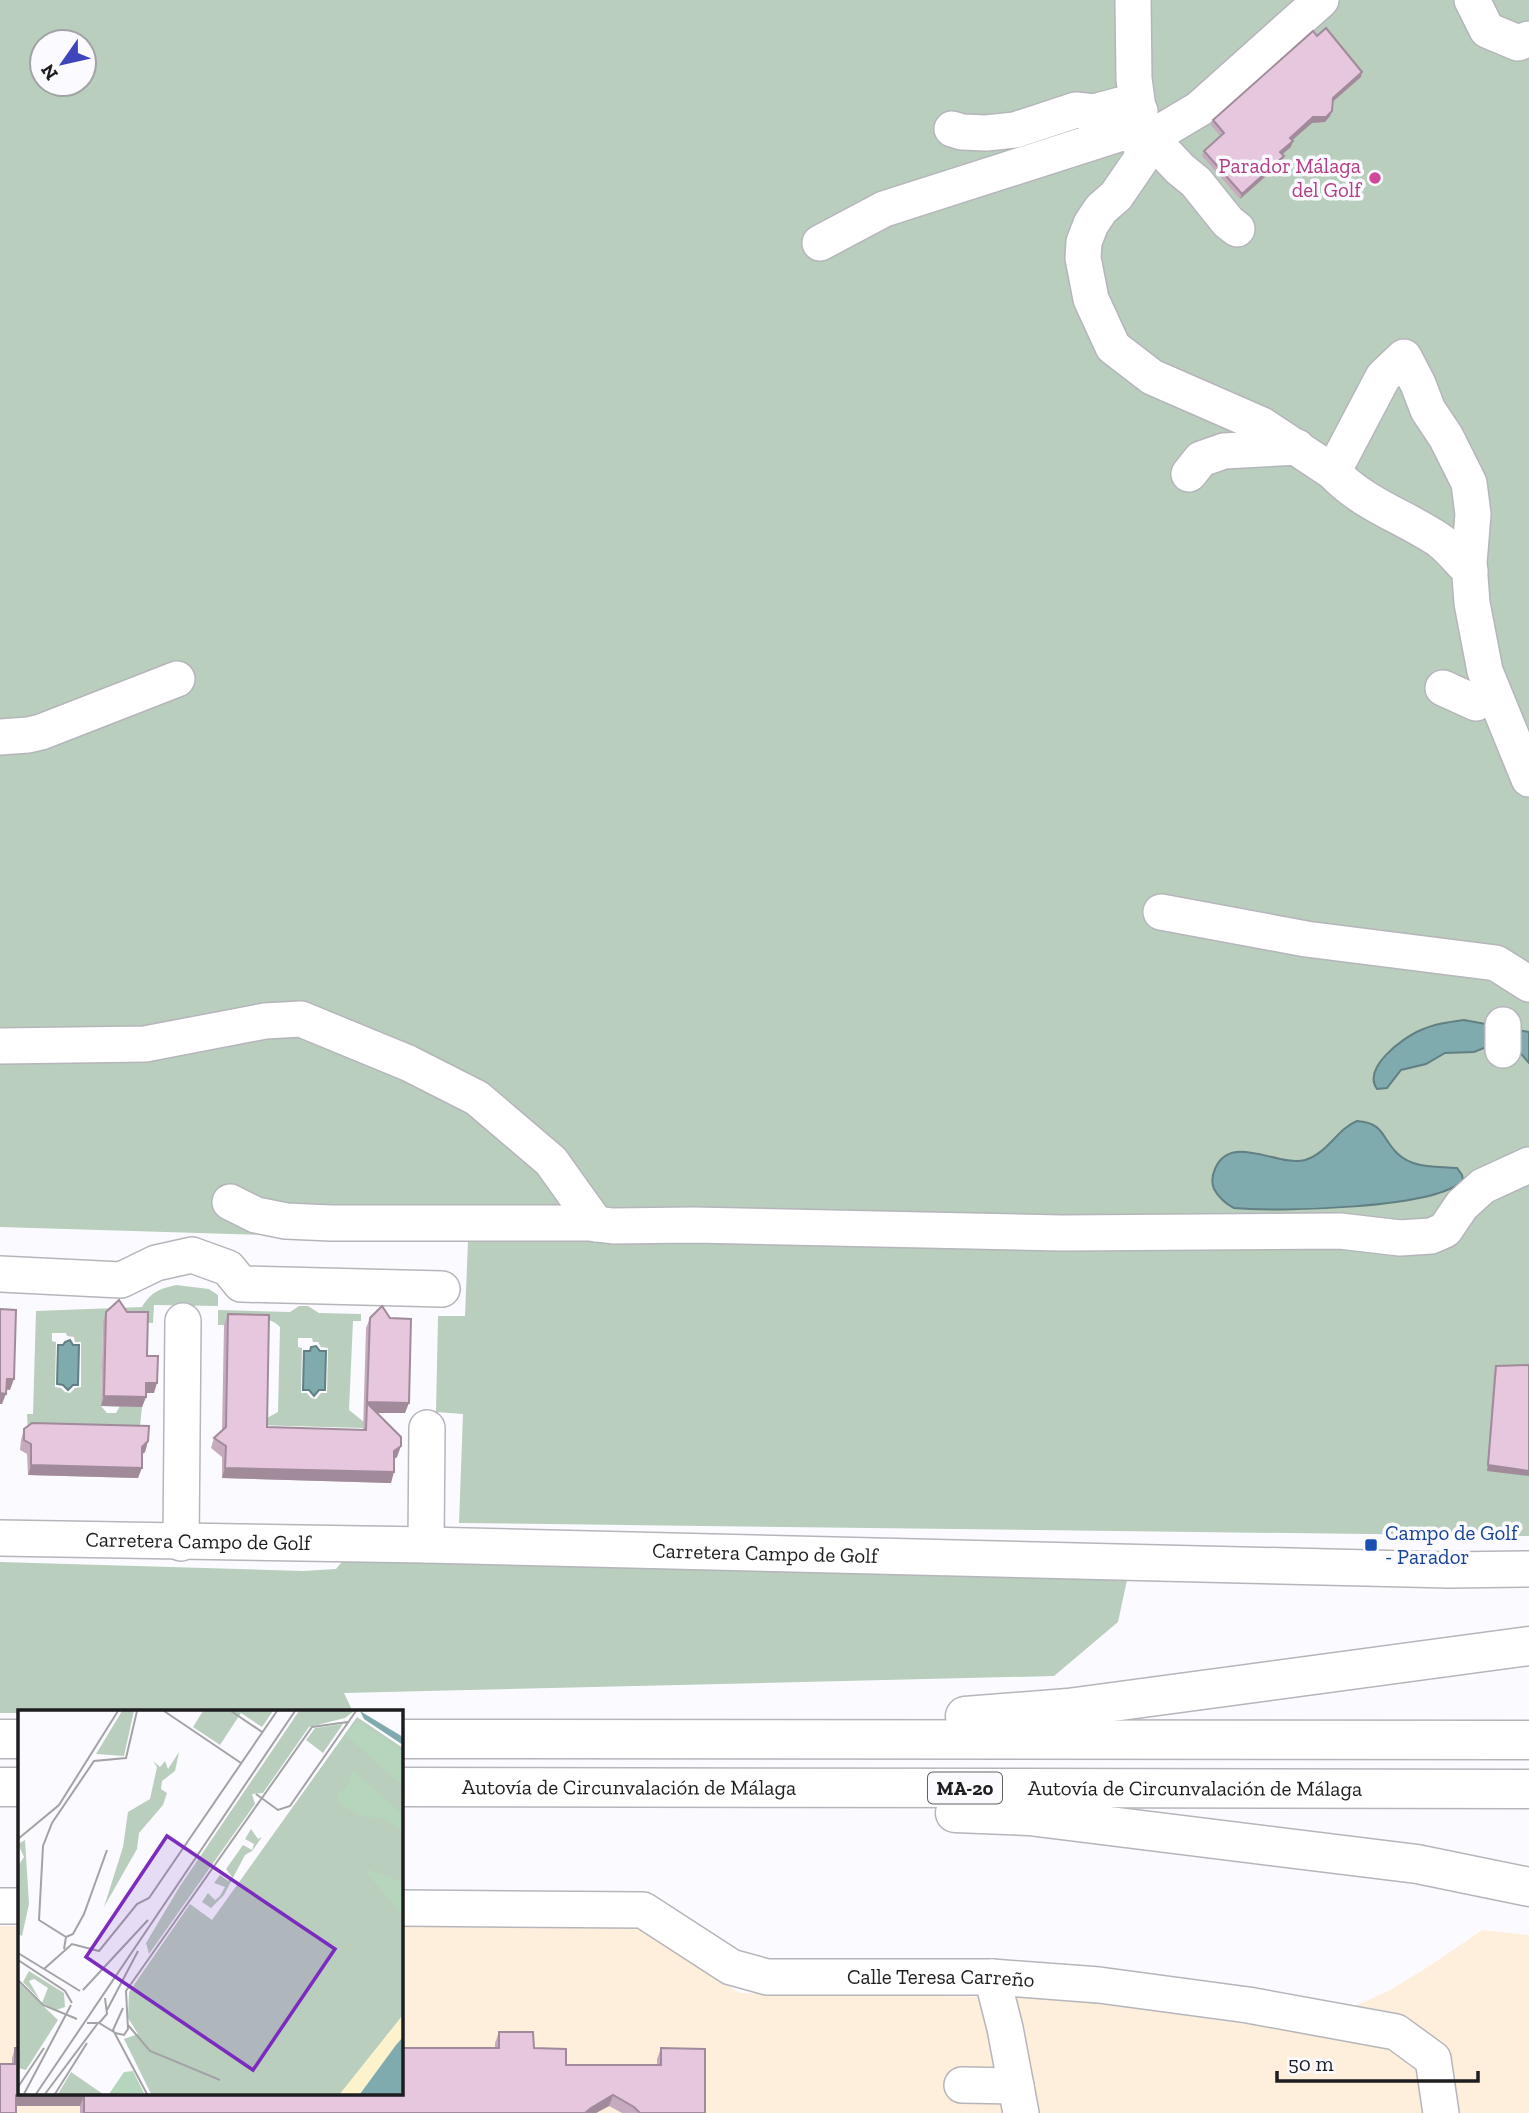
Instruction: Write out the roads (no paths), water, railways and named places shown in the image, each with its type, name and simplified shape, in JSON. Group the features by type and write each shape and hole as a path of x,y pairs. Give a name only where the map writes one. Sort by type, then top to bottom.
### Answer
{"highway":[{"path":"873,1739 944,1718 1068,1708 1529,1646"},
{"path":"0,1739 18,1739"},
{"path":"402,1740 1529,1740"},
{"path":"0,1787 18,1787"},
{"name":"Autovía de Circunvalación de Málaga","path":"402,1787 1529,1789"},
{"path":"841,1788 905,1811 1029,1816 1417,1864 1520,1888"}],"street":[{"path":"1133,0 1134,79 1144,131 1143,152 1140,161 1115,196 1096,217 1084,242 1083,258 1091,299 1113,347 1152,377 1262,425 1333,471 1347,487 1376,506 1440,541 1470,571"},
{"path":"820,243 884,209 1125,131 1144,131 1199,109 1321,0"},
{"path":"1472,0 1486,30 1518,43 1529,39"},
{"path":"952,129 986,133 1015,130 1076,110 1094,111 1120,105 1180,169 1196,182 1228,222 1237,229"},
{"path":"1333,471 1383,377 1404,357 1428,410 1446,437 1469,483 1473,514 1470,571 1479,643 1485,671 1529,779"},
{"path":"1189,474 1201,459 1224,451 1297,447"},
{"path":"1479,643 1476,703 1485,735 1507,769 1529,793"},
{"path":"0,737 41,732 177,679"},
{"path":"1443,688 1476,703"},
{"path":"1161,912 1306,939 1496,963 1529,984"},
{"path":"0,1046 145,1044 265,1021 301,1019 408,1062 477,1098 551,1161 596,1223"},
{"path":"230,1202 256,1215 331,1223 596,1223 613,1226 694,1224 1062,1233 1340,1231 1400,1238 1431,1236 1445,1230 1462,1205 1483,1186 1529,1165"},
{"path":"0,1275 121,1280 156,1263 192,1255 228,1268 241,1284 442,1289"},
{"path":"181,1543 183,1321"},
{"path":"426,1545 428,1428"},
{"name":"Carretera Campo de Golf","path":"0,1538 426,1545 1449,1570 1529,1569"},
{"path":"0,1906 18,1906"},
{"name":"Calle Teresa Carreño","path":"402,1909 643,1910 731,1967 766,1978 992,1977 1099,1985 1248,2005 1396,2032 1433,2060 1441,2113"},
{"path":"962,2085 1019,2100 992,1977"}],"water":[{"path":"1464,1020 1529,1032 1529,1063 1516,1048 1489,1046 1474,1052 1445,1053 1426,1064 1401,1070 1387,1088 1377,1089 1375,1072 1379,1063 1395,1047 1426,1028"},
{"path":"1357,1121 1378,1128 1404,1159 1426,1166 1457,1168 1463,1180 1448,1190 1422,1197 1390,1203 1318,1209 1234,1208 1214,1189 1212,1179 1215,1169 1222,1158 1231,1153 1255,1153 1294,1161 1305,1160 1320,1152 1344,1129"},
{"path":"70,1340 73,1345 79,1345 78,1385 73,1385 68,1390 57,1384 58,1345"},
{"path":"316,1346 320,1351 326,1351 325,1390 319,1390 314,1396 309,1390 303,1390 304,1351 310,1351 311,1347"}],"place":[{"name":"Parador Málaga del Golf","path":"1375,178"},
{"name":"Campo de Golf - Parador","path":"1371,1545"}]}
